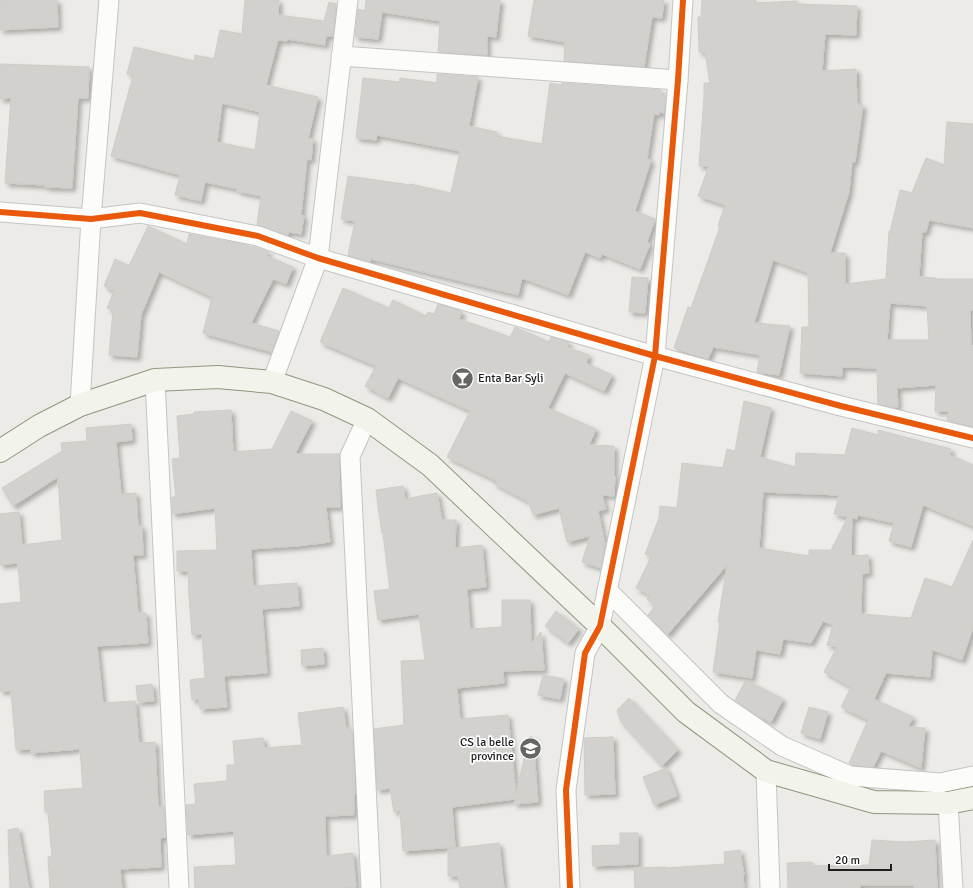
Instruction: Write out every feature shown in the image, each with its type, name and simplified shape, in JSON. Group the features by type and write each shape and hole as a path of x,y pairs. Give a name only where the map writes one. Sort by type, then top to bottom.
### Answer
{"main road":[{"path":"0,451 39,426 80,405 155,380 218,377 272,382 324,399 367,419 430,465 600,626 686,712 766,771 874,802 948,803 973,798"}],"street":[{"path":"80,405 91,219 109,0"},
{"path":"272,382 318,258 348,0"},
{"path":"570,888 566,790 585,653 600,626 656,356 683,0"},
{"path":"341,56 678,80"},
{"path":"0,212 91,219 140,213 258,236 318,258 656,356 841,406 973,438"},
{"path":"155,380 179,888"},
{"path":"367,419 350,456 371,888"},
{"path":"607,590 720,704 782,746 850,776 940,783 973,776"},
{"path":"766,771 770,888"},
{"path":"948,803 953,888"}],"building":[{"path":"0,0 57,0 58,27 0,30"},
{"path":"245,0 279,0 278,15 324,21 329,2 336,4 333,36 326,36 325,45 287,39 287,41 278,40 266,85 318,97 308,139 313,139 311,160 307,159 301,215 304,216 301,234 289,232 288,235 257,225 261,196 237,191 238,189 205,182 201,201 175,195 180,175 111,156 133,76 127,74 134,47 194,61 195,55 214,59 220,30 242,34","holes":["222,103 260,112 255,150 217,142"]},
{"path":"366,0 500,0 496,37 487,36 487,55 438,52 440,21 382,12 378,39 355,37 358,9 365,11"},
{"path":"534,0 664,0 662,18 652,17 644,67 564,61 565,42 528,36"},
{"path":"702,0 756,0 755,3 797,1 797,4 857,6 856,35 825,34 822,71 856,69 857,104 863,105 855,162 852,162 849,192 830,253 845,253 845,284 886,279 889,231 890,232 900,190 912,193 926,158 944,165 947,122 973,124 973,228 929,220 926,232 922,232 919,277 936,278 935,279 973,279 973,310 970,310 971,346 973,346 973,427 947,420 949,411 935,411 936,385 897,388 898,407 891,407 878,404 877,368 842,367 842,376 800,373 802,327 809,327 808,273 773,260 754,323 790,326 779,375 757,372 760,355 713,347 708,359 674,348 688,307 691,308 720,227 718,226 725,205 698,196 709,166 699,166 704,83 710,83 705,52 699,52 698,17 701,17","holes":["890,303 927,306 929,340 887,340"]},
{"path":"0,64 89,67 88,98 78,98 72,188 5,183 11,98 0,99"},
{"path":"437,74 478,77 469,126 497,132 496,136 542,144 550,83 562,85 562,83 661,90 661,96 666,96 664,113 659,112 659,115 654,114 647,159 651,160 635,211 655,219 647,242 650,244 640,269 602,254 600,258 585,252 568,295 522,278 518,295 371,259 370,262 348,255 355,221 341,219 348,176 410,184 451,193 460,151 377,135 376,140 356,138 363,78 399,82 400,78 437,83"},
{"path":"148,226 187,244 189,234 247,245 253,248 253,246 269,252 267,256 293,267 286,284 273,279 251,323 279,331 272,352 203,333 212,297 159,272 141,315 137,357 109,355 113,310 107,308 114,291 104,286 115,259 129,266"},
{"path":"632,277 648,278 645,313 629,312"},
{"path":"343,288 389,308 393,300 426,316 428,312 434,314 438,304 462,312 459,319 510,337 515,327 549,342 551,337 569,342 567,347 589,355 586,363 612,375 604,391 565,373 548,408 596,429 589,445 614,446 614,496 602,495 606,509 598,511 605,544 601,568 582,562 590,536 567,542 559,508 533,515 529,502 493,483 499,482 447,457 470,411 398,378 388,398 365,386 376,366 320,342"},
{"path":"744,401 771,408 760,457 795,467 796,453 845,455 852,428 878,435 878,430 951,449 950,455 973,465 973,526 923,505 911,547 889,541 894,523 858,515 857,519 852,518 851,556 868,555 869,573 862,574 861,614 911,618 925,578 952,587 973,540 973,628 962,660 932,650 930,677 886,673 874,699 913,717 908,727 925,728 921,768 881,751 873,767 853,765 849,763 868,720 841,707 851,687 824,672 837,647 827,645 833,625 823,621 811,643 783,639 780,654 756,650 752,678 713,672 720,622 718,622 727,565 667,635 648,615 655,606 647,599 650,595 636,588 651,557 645,554 659,518 660,506 677,508 682,463 723,468 727,449 735,451","holes":["763,492 839,495 834,514 848,517 831,550 809,550 809,556 759,548"]},
{"path":"231,410 233,452 272,449 291,411 312,421 295,454 339,454 340,507 326,507 330,542 251,549 253,586 297,583 299,606 262,609 267,673 224,676 227,707 200,709 199,699 192,700 190,680 205,678 202,634 192,635 188,571 177,571 177,551 217,550 215,508 172,514 172,497 176,497 172,459 180,458 177,416 194,414 194,412"},
{"path":"131,424 132,440 116,442 121,494 136,493 138,526 142,526 143,555 133,555 138,613 146,613 148,643 97,646 103,703 135,701 139,743 155,742 158,807 164,806 166,837 160,838 161,867 120,869 122,888 50,888 48,857 52,856 48,812 45,812 44,791 83,788 80,749 31,753 31,749 16,750 11,691 0,691 0,604 21,602 18,563 0,565 0,514 19,512 22,545 62,540 58,477 13,506 2,488 62,451 61,443 87,441 86,428"},
{"path":"403,486 405,499 437,493 442,520 456,520 455,548 482,545 486,587 467,589 470,629 502,627 502,600 530,600 531,644 541,632 544,670 503,671 504,683 457,688 460,719 508,715 516,794 529,737 533,737 538,802 514,804 515,799 452,807 455,847 403,851 400,811 394,812 390,788 377,790 374,729 404,725 401,661 425,660 419,614 378,620 374,591 390,589 376,490"},
{"path":"556,611 579,629 568,643 545,626"},
{"path":"323,648 324,664 302,666 301,650"},
{"path":"543,675 564,679 560,699 538,695"},
{"path":"746,680 783,699 771,722 756,715 735,700"},
{"path":"152,684 154,701 138,702 136,686"},
{"path":"629,698 678,750 662,766 621,722 617,710"},
{"path":"343,707 346,728 349,728 349,732 352,731 355,794 354,815 325,816 326,856 353,853 356,887 195,888 194,867 236,865 234,831 188,835 186,805 196,804 194,784 227,781 227,765 235,765 233,741 263,738 264,748 302,745 298,713"},
{"path":"809,707 828,712 820,739 801,733"},
{"path":"613,737 615,794 585,795 584,738"},
{"path":"666,768 677,796 654,805 643,777"},
{"path":"18,828 29,888 10,888 8,830"},
{"path":"620,833 638,833 638,864 593,866 592,846 620,845"},
{"path":"872,840 905,842 935,840 937,888 914,888 913,885 860,885 860,888 788,888 787,863 812,862 813,866 869,865"},
{"path":"499,843 504,888 460,888 458,876 448,876 448,849"},
{"path":"740,850 744,875 744,888 635,888 634,868 666,868 725,864 724,852"}],"cycle path":[{"path":"570,888 566,790 585,653 600,626 655,356 678,80 683,0"},
{"path":"0,212 91,219 140,213 258,236 318,258 655,356 841,406 973,438"}],"place":[{"name":"Enta Bar Syli","path":"463,378"},
{"name":"CS la belle province","path":"530,749"}]}
